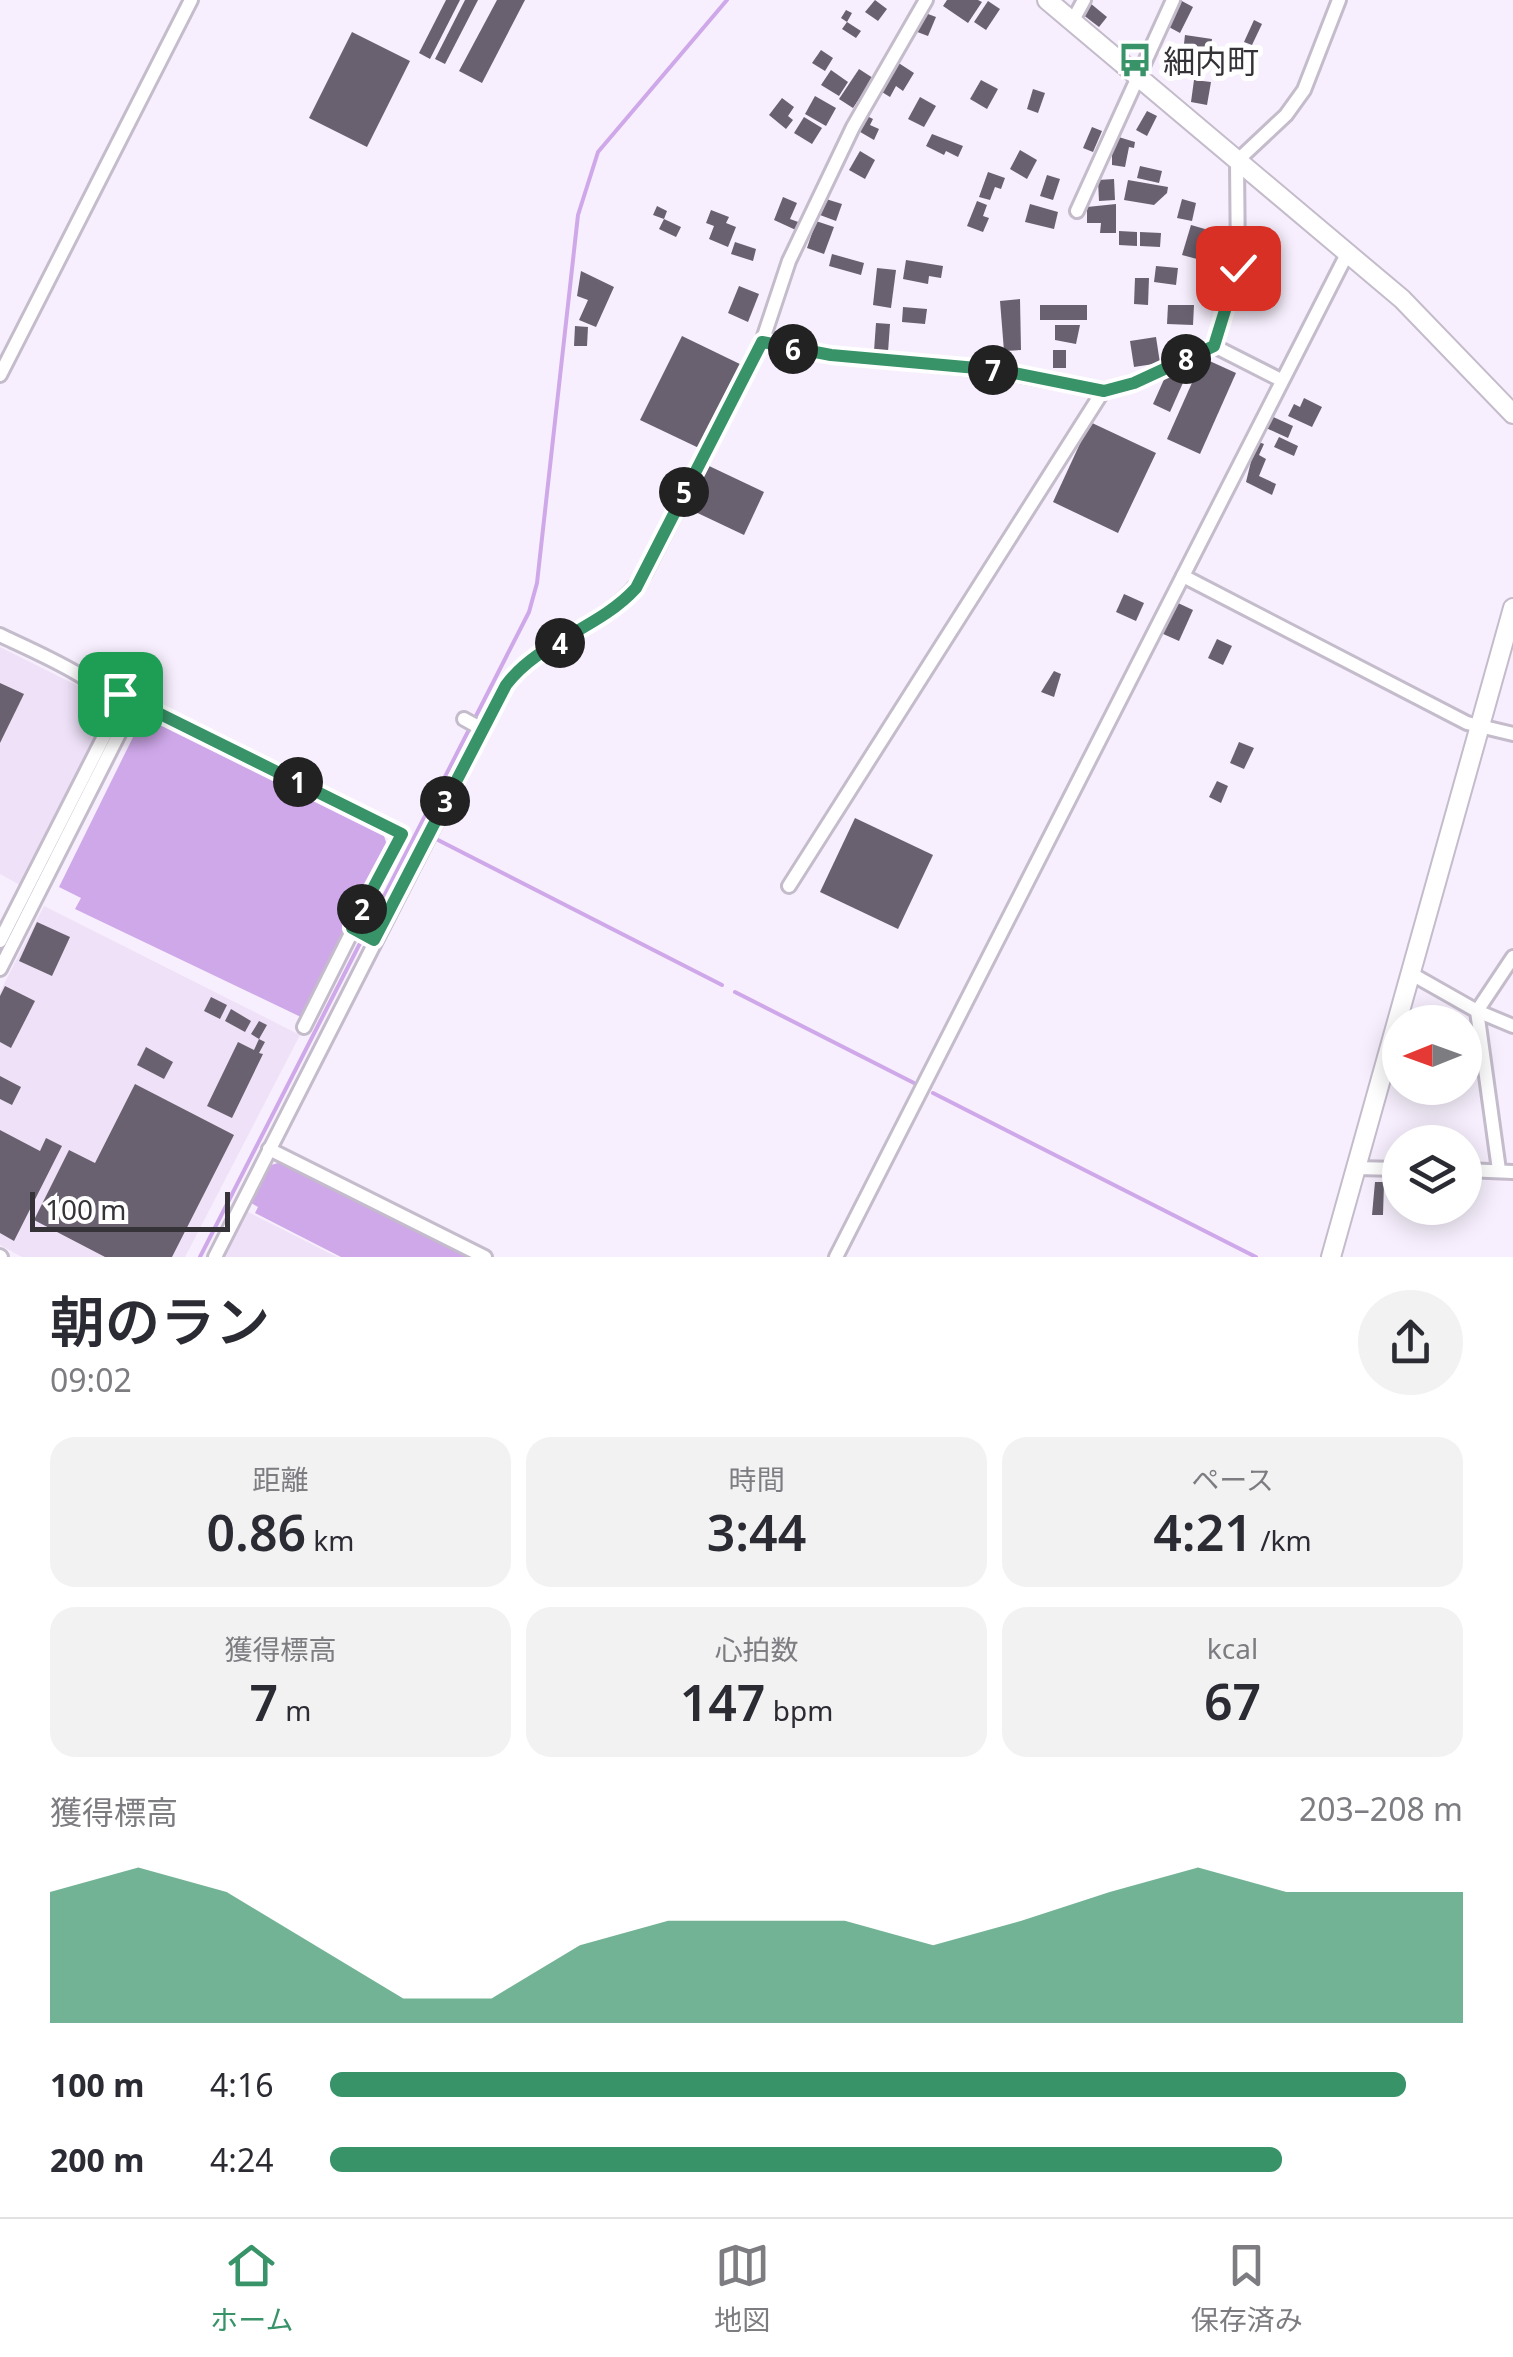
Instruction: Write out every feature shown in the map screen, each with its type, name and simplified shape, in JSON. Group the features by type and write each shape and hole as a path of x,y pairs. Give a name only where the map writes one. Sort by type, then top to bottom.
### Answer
{"main road":[{"path":"1048,0 1445,340 1513,414"},
{"path":"1331,1257 1513,608"}],"street":[{"path":"0,375 191,0"},
{"path":"304,1026 363,934 473,724 528,662 622,604 636,588 762,342 789,261 824,187 926,0"},
{"path":"1072,22 1084,0"},
{"path":"1077,211 1173,0"},
{"path":"762,342 831,355 999,370 1104,391 1134,383 1214,346 1238,268 1237,161 1286,115 1304,90 1340,0"},
{"path":"836,1257 1346,254"},
{"path":"1214,346 1281,380"},
{"path":"790,886 1104,391"},
{"path":"1183,576 1479,728 1513,734"},
{"path":"0,634 114,690 126,703 138,703 402,834 363,934 269,1148 215,1257"},
{"path":"0,941 116,717 115,700 93,683"},
{"path":"0,970 123,726 126,703"},
{"path":"1481,1005 1513,957"},
{"path":"1410,973 1466,1005"},
{"path":"1482,1013 1513,1026"},
{"path":"1482,1039 1506,1171"},
{"path":"269,1148 485,1257"},
{"path":"1355,1168 1382,1169"}],"shaded area":[{"path":"0,647 100,697 107,713 20,885 0,874"},
{"path":"155,719 382,830 388,848 303,1018 75,909 81,898 59,887 140,723"},
{"path":"44,906 300,1035 185,1257 22,1257 0,1245 0,992"},
{"path":"281,1162 469,1257 341,1257 255,1213 258,1207 251,1203 271,1165"},
{"path":"246,1211 337,1257 223,1257"}],"building":[{"path":"446,0 460,0 430,59 419,53"},
{"path":"465,0 478,0 445,64 435,59"},
{"path":"497,0 525,0 482,83 459,71"},
{"path":"875,0 887,9 878,21 865,12"},
{"path":"947,0 982,2 968,23 943,6"},
{"path":"1180,0 1193,7 1180,33 1167,26"},
{"path":"988,1 1000,9 986,30 974,22"},
{"path":"1090,3 1107,17 1099,27 1082,14"},
{"path":"846,10 852,13 847,22 841,18"},
{"path":"920,11 936,17 928,36 912,30"},
{"path":"1254,20 1262,24 1252,45 1244,42"},
{"path":"847,22 861,31 856,38 842,29"},
{"path":"352,32 410,61 367,147 309,118"},
{"path":"1185,35 1212,39 1210,56 1183,52"},
{"path":"821,50 833,58 825,71 812,63"},
{"path":"894,60 914,73 903,91 896,86 890,97 877,89"},
{"path":"859,69 873,78 853,108 839,99"},
{"path":"831,70 848,82 839,96 821,85"},
{"path":"981,80 998,89 987,109 970,99"},
{"path":"1194,80 1211,82 1207,105 1191,102"},
{"path":"1033,89 1045,93 1038,113 1027,109"},
{"path":"815,96 836,108 826,126 805,114"},
{"path":"920,97 936,106 924,127 908,119"},
{"path":"782,98 794,107 788,116 793,120 786,129 769,115"},
{"path":"1147,111 1157,116 1147,136 1136,130"},
{"path":"863,114 873,119 870,125 879,129 874,140 855,129"},
{"path":"804,117 822,128 812,144 794,133"},
{"path":"1092,127 1102,131 1093,152 1083,148"},
{"path":"932,134 963,146 958,157 926,146"},
{"path":"1112,135 1135,142 1134,148 1129,147 1125,167 1112,165"},
{"path":"1020,150 1037,160 1027,179 1010,169"},
{"path":"860,151 875,160 865,179 849,170"},
{"path":"1140,166 1162,171 1159,183 1137,178"},
{"path":"988,172 1005,178 1001,189 995,187 990,200 979,197"},
{"path":"1047,175 1060,179 1053,200 1040,196"},
{"path":"1114,179 1115,200 1099,201 1098,180"},
{"path":"1128,180 1168,187 1167,193 1154,205 1124,200"},
{"path":"783,197 797,203 790,219 801,223 798,231 774,220"},
{"path":"826,199 842,204 836,221 820,215"},
{"path":"1182,199 1196,203 1192,221 1177,218"},
{"path":"977,201 987,205 983,216 989,218 983,232 967,226"},
{"path":"1030,204 1058,212 1054,229 1025,222"},
{"path":"1116,204 1116,233 1100,233 1101,223 1087,223 1087,207"},
{"path":"657,206 667,211 664,219 653,215"},
{"path":"711,210 729,217 726,223 736,227 728,247 709,239 714,226 706,223"},
{"path":"664,219 681,227 676,237 659,229"},
{"path":"816,221 834,227 824,254 807,248"},
{"path":"1191,225 1205,229 1197,259 1182,255"},
{"path":"1119,231 1137,232 1137,246 1119,245"},
{"path":"1140,232 1161,233 1160,247 1140,246"},
{"path":"735,242 756,249 753,261 731,254"},
{"path":"832,254 864,263 861,275 829,266"},
{"path":"906,260 943,266 941,278 929,276 928,284 903,279"},
{"path":"1156,266 1178,268 1176,285 1154,282"},
{"path":"877,268 896,270 891,308 873,305"},
{"path":"581,271 614,287 596,327 579,320 588,300 577,296"},
{"path":"1135,278 1149,278 1148,305 1134,304"},
{"path":"739,286 759,294 748,322 728,313"},
{"path":"1020,299 1021,350 1004,351 1000,301"},
{"path":"1040,305 1087,305 1087,320 1040,320"},
{"path":"1168,305 1194,305 1193,325 1167,324"},
{"path":"903,307 927,309 925,324 902,322"},
{"path":"876,323 890,324 888,352 874,351"},
{"path":"1055,325 1080,325 1076,344 1055,340"},
{"path":"575,326 588,327 587,346 574,346"},
{"path":"682,336 744,366 701,449 640,420"},
{"path":"1156,337 1160,363 1134,367 1130,341"},
{"path":"1053,350 1066,350 1066,368 1053,368"},
{"path":"1203,358 1236,373 1200,454 1167,439"},
{"path":"1166,375 1186,376 1170,412 1153,404"},
{"path":"1304,398 1322,407 1312,427 1288,416 1294,404 1300,407"},
{"path":"1269,415 1293,426 1288,438 1264,427"},
{"path":"1090,422 1156,453 1118,533 1053,502"},
{"path":"1279,437 1298,446 1294,456 1274,447"},
{"path":"1256,441 1264,444 1259,455 1266,459 1259,476 1276,484 1272,495 1246,482"},
{"path":"707,465 764,492 744,535 687,508"},
{"path":"1124,594 1144,603 1136,621 1116,612"},
{"path":"1178,603 1193,610 1179,641 1161,633"},
{"path":"1217,639 1232,646 1223,665 1208,658"},
{"path":"1054,671 1061,674 1054,697 1041,692"},
{"path":"0,683 24,694 0,743"},
{"path":"1239,742 1254,748 1244,769 1230,763"},
{"path":"1217,781 1228,786 1221,803 1209,797"},
{"path":"855,818 933,855 898,929 820,892"},
{"path":"37,922 70,937 52,976 19,961"},
{"path":"5,986 35,1001 11,1048 0,1042 0,996"},
{"path":"211,997 227,1005 220,1019 204,1011"},
{"path":"231,1009 251,1021 245,1032 225,1021"},
{"path":"259,1021 267,1025 259,1039 251,1034"},
{"path":"259,1039 265,1042 259,1053 263,1054 232,1118 207,1106 238,1042 254,1050"},
{"path":"146,1047 173,1062 164,1079 137,1065"},
{"path":"0,1076 21,1087 12,1105 0,1099"},
{"path":"135,1084 234,1135 172,1257 105,1257 34,1220 69,1150 95,1163"},
{"path":"0,1130 40,1151 46,1138 62,1146 14,1241 0,1233"},
{"path":"1375,1182 1382,1182 1382,1215 1372,1215"}],"waterway":[{"path":"200,1257 529,612 537,583 578,215 598,152 727,0"},
{"path":"438,840 722,985"},
{"path":"735,992 914,1083"},
{"path":"933,1093 1256,1257"}],"place":[{"name":"細内町","path":"1135,60"}],"route":[{"path":"120,694 126,703 138,703 402,834 352,928 374,940 506,685 528,662 622,604 646,573 762,342 831,355 999,370 1104,391 1118,389 1214,346 1221,334 1238,268"}]}
